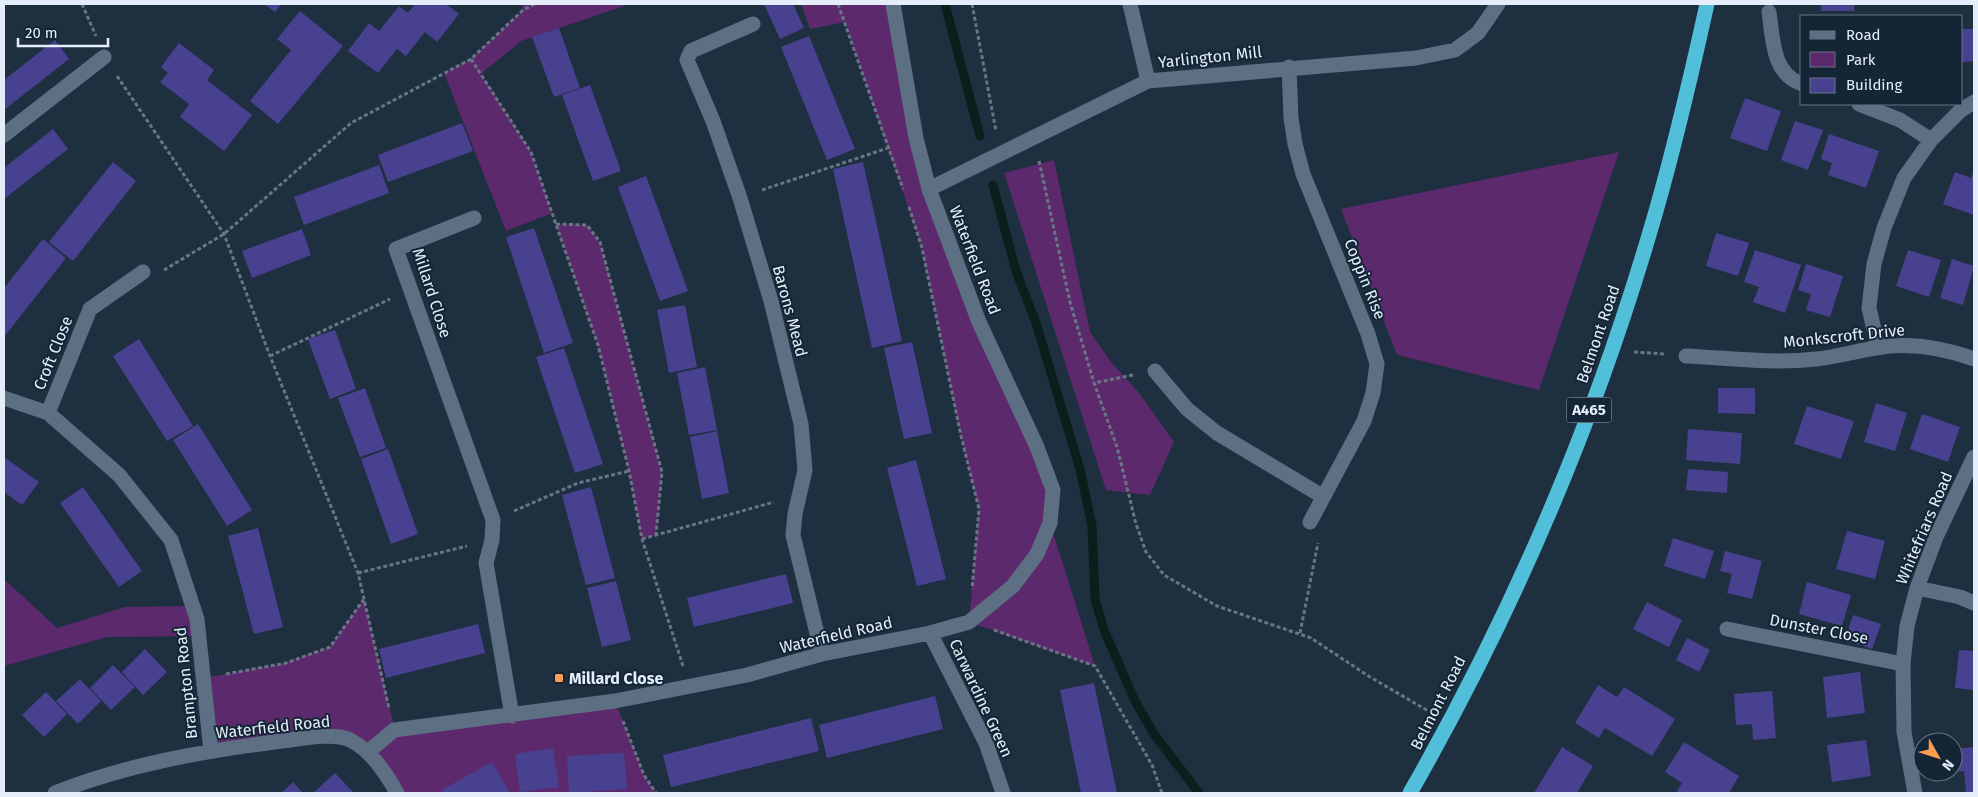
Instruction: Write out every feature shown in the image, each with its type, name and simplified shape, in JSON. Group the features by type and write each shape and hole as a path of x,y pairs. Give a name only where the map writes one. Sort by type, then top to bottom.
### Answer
{"highway":[{"name":"Belmont Road","path":"1410,793 1450,723 1556,495 1612,350 1652,225 1683,112 1707,4"}],"street":[{"name":"Waterfield Road","path":"394,730 615,702 747,675 822,654 930,633 969,622 1013,586 1037,554 1050,523 1052,490 1037,447 979,322 929,189 916,138 893,4"},
{"path":"1130,4 1148,81"},
{"name":"Yarlington Mill","path":"929,189 1148,81 1289,67 1416,58 1455,50 1478,33 1498,4"},
{"path":"1769,12 1778,63 1782,71 1800,83"},
{"name":"Barons Mead","path":"753,24 691,51 687,60 713,121 740,198 771,301 801,424 805,470 793,535 822,654"},
{"path":"4,135 104,57"},
{"name":"Coppin Rise","path":"1289,67 1291,118 1295,144 1304,174 1368,334 1377,364 1373,393 1364,421 1322,496 1310,522"},
{"path":"1878,347 1869,308 1874,264 1884,228 1904,178 1931,140 1960,111 1974,102"},
{"path":"1862,105 1900,120 1931,140"},
{"name":"Millard Close","path":"474,218 396,249 493,520 492,540 486,563 512,716"},
{"name":"Croft Close","path":"48,414 90,309 143,272"},
{"name":"Monkscroft Drive","path":"1686,356 1763,360 1816,359 1878,347 1904,346 1935,348 1974,359"},
{"path":"1155,371 1187,409 1217,433 1322,496"},
{"name":"Brampton Road","path":"4,398 48,414 119,475 171,540 197,619 205,678 211,750"},
{"name":"Whitefriars Road","path":"1915,793 1904,732 1903,664 1908,626 1917,588 1936,537 1974,457"},
{"path":"1917,588 1974,603"},
{"name":"Dunster Close","path":"1727,629 1903,664"},
{"name":"Carwardine Green","path":"930,633 986,743 999,789"},
{"path":"394,730 368,752 397,793"},
{"name":"Waterfield Road","path":"55,793 81,782 211,750 321,736 348,739 368,752"}],"path":[{"path":"82,4 104,57 224,234 270,356 358,573 394,730"},
{"path":"521,4 523,10"},
{"path":"143,272 168,269 224,234 351,123 471,59 523,10 535,4"},
{"path":"838,4 904,193"},
{"path":"972,4 994,124 1002,153"},
{"path":"471,59 530,152 556,224 598,345 629,471 642,539 690,687"},
{"path":"740,198 916,138"},
{"path":"1034,138 1070,302 1094,383 1117,447 1136,524 1146,552 1164,575 1218,606 1300,634 1450,723"},
{"path":"907,202 922,248 961,436 979,509 969,622 1095,666 1152,765 1162,793"},
{"path":"556,224 587,225 600,242 662,472 656,535"},
{"path":"270,356 411,290"},
{"path":"1612,350 1686,356"},
{"path":"1094,383 1155,371"},
{"path":"493,520 578,483 629,471"},
{"path":"642,539 800,494"},
{"path":"1300,634 1319,539 1310,522"},
{"path":"358,573 492,540"},
{"path":"205,678 286,663 330,647 364,599"},
{"path":"615,702 644,775 656,793"}],"green space":[{"path":"521,4 624,4 624,6 521,41 481,74 531,152 552,213 506,231 444,73 471,59 523,10"},
{"path":"801,4 894,4 929,189 1053,490 1050,523 1095,666 969,622 979,509 961,436 922,248 845,22 810,29"},
{"path":"1619,152 1539,390 1397,355 1341,209"},
{"path":"1054,160 1090,332 1111,362 1139,393 1174,442 1150,495 1106,490 1004,173"},
{"path":"556,224 587,225 600,242 662,472 656,535 642,539 629,471 598,345"},
{"path":"4,579 57,628 125,607 193,606 200,636 107,637 4,666"},
{"path":"364,599 395,730 615,701 644,775 656,793 397,793 348,739 211,751 205,678 286,663 330,647"}],"building":[{"path":"264,4 281,4 275,12"},
{"path":"415,4 446,4 459,14 437,42 425,32 406,56 397,49 378,73 348,51 369,23 379,31 399,6 408,13"},
{"path":"764,4 793,4 804,28 780,39"},
{"path":"1821,4 1854,4 1854,11 1821,11"},
{"path":"300,11 343,46 278,124 250,101 291,50 277,39"},
{"path":"559,28 580,88 554,97 532,37"},
{"path":"1963,29 1974,29 1974,61 1963,62"},
{"path":"809,36 855,149 827,160 781,47"},
{"path":"55,40 69,59 4,110 4,80"},
{"path":"179,43 214,70 207,80 252,115 224,151 180,117 189,104 160,82 168,73 161,67"},
{"path":"590,85 621,171 593,181 562,95"},
{"path":"1745,98 1781,111 1767,151 1730,138"},
{"path":"1795,121 1823,130 1808,170 1781,160"},
{"path":"462,123 473,151 388,182 378,155"},
{"path":"53,129 68,149 4,199 4,168"},
{"path":"1829,134 1879,151 1866,188 1828,175 1832,163 1821,159"},
{"path":"113,162 136,181 73,261 49,242"},
{"path":"863,162 902,341 872,348 833,169"},
{"path":"379,165 389,193 304,225 294,197"},
{"path":"1974,171 1974,215 1943,204 1955,172 1971,178"},
{"path":"646,176 688,291 660,301 618,187"},
{"path":"534,228 573,343 544,353 506,237"},
{"path":"302,229 311,255 252,278 242,251"},
{"path":"1716,233 1749,243 1738,276 1706,266"},
{"path":"43,239 66,258 4,337 4,288"},
{"path":"1755,250 1801,265 1785,313 1753,302 1759,287 1744,282"},
{"path":"1908,250 1941,260 1929,297 1896,286"},
{"path":"1952,259 1974,266 1963,305 1940,298"},
{"path":"1806,264 1843,276 1830,317 1806,310 1811,294 1798,290"},
{"path":"685,305 697,367 669,373 657,310"},
{"path":"335,330 356,389 330,399 308,339"},
{"path":"139,339 193,426 167,441 113,356"},
{"path":"912,342 932,433 904,439 884,348"},
{"path":"564,348 603,464 575,473 536,357"},
{"path":"705,367 717,430 689,435 677,373"},
{"path":"365,388 386,448 360,457 338,398"},
{"path":"1718,388 1755,388 1755,414 1718,413"},
{"path":"1876,403 1907,413 1895,451 1864,442"},
{"path":"1807,406 1854,421 1841,459 1794,444"},
{"path":"1922,414 1960,427 1948,462 1910,449"},
{"path":"198,424 252,510 227,526 173,440"},
{"path":"1688,429 1742,433 1740,464 1686,460"},
{"path":"717,431 729,493 702,499 690,437"},
{"path":"388,449 418,534 391,544 361,459"},
{"path":"4,457 39,482 22,505 4,492"},
{"path":"916,460 946,579 917,586 887,468"},
{"path":"1688,469 1728,472 1727,493 1686,490"},
{"path":"83,487 142,571 119,587 60,503"},
{"path":"591,487 615,578 586,585 562,495"},
{"path":"258,528 283,627 254,634 228,536"},
{"path":"1847,531 1885,541 1875,579 1836,569"},
{"path":"1673,538 1714,551 1705,579 1664,566"},
{"path":"1725,551 1762,561 1752,599 1727,593 1732,574 1720,571"},
{"path":"786,574 793,603 694,627 687,598"},
{"path":"616,581 631,640 602,647 587,588"},
{"path":"1807,582 1851,595 1842,626 1799,614"},
{"path":"1647,602 1682,620 1669,647 1633,629"},
{"path":"1853,615 1881,624 1872,649 1845,640"},
{"path":"478,624 485,653 386,678 379,649"},
{"path":"1687,638 1710,650 1699,672 1676,660"},
{"path":"145,649 167,672 143,695 122,672"},
{"path":"1959,650 1974,651 1974,690 1955,688"},
{"path":"113,665 135,687 111,710 90,688"},
{"path":"1860,672 1865,713 1827,718 1823,677"},
{"path":"80,679 101,701 78,724 56,701"},
{"path":"1094,683 1117,793 1081,793 1060,690"},
{"path":"1598,685 1617,697 1624,687 1675,719 1652,756 1605,728 1599,738 1575,723"},
{"path":"1772,691 1776,738 1753,740 1752,724 1736,725 1734,694"},
{"path":"46,692 67,714 44,737 22,715"},
{"path":"935,696 943,729 827,758 819,725"},
{"path":"811,718 819,751 671,787 663,755"},
{"path":"1866,740 1871,776 1832,782 1827,745"},
{"path":"1684,742 1739,776 1729,793 1676,793 1682,783 1665,772"},
{"path":"1562,747 1593,766 1577,793 1534,793"},
{"path":"1974,747 1974,793 1966,793 1963,771 1963,748"},
{"path":"553,748 559,787 520,792 515,754"},
{"path":"624,753 627,789 569,793 567,756"},
{"path":"492,762 510,793 444,793 442,790"},
{"path":"335,773 354,793 313,793"},
{"path":"293,782 303,793 281,793"}],"waterway":[{"path":"945,4 980,136"},
{"path":"993,185 1016,271 1036,323 1080,469 1092,526 1095,599 1104,630 1135,701 1154,734 1199,793"}],"place":[{"name":"Millard Close","path":"559,678"}]}
